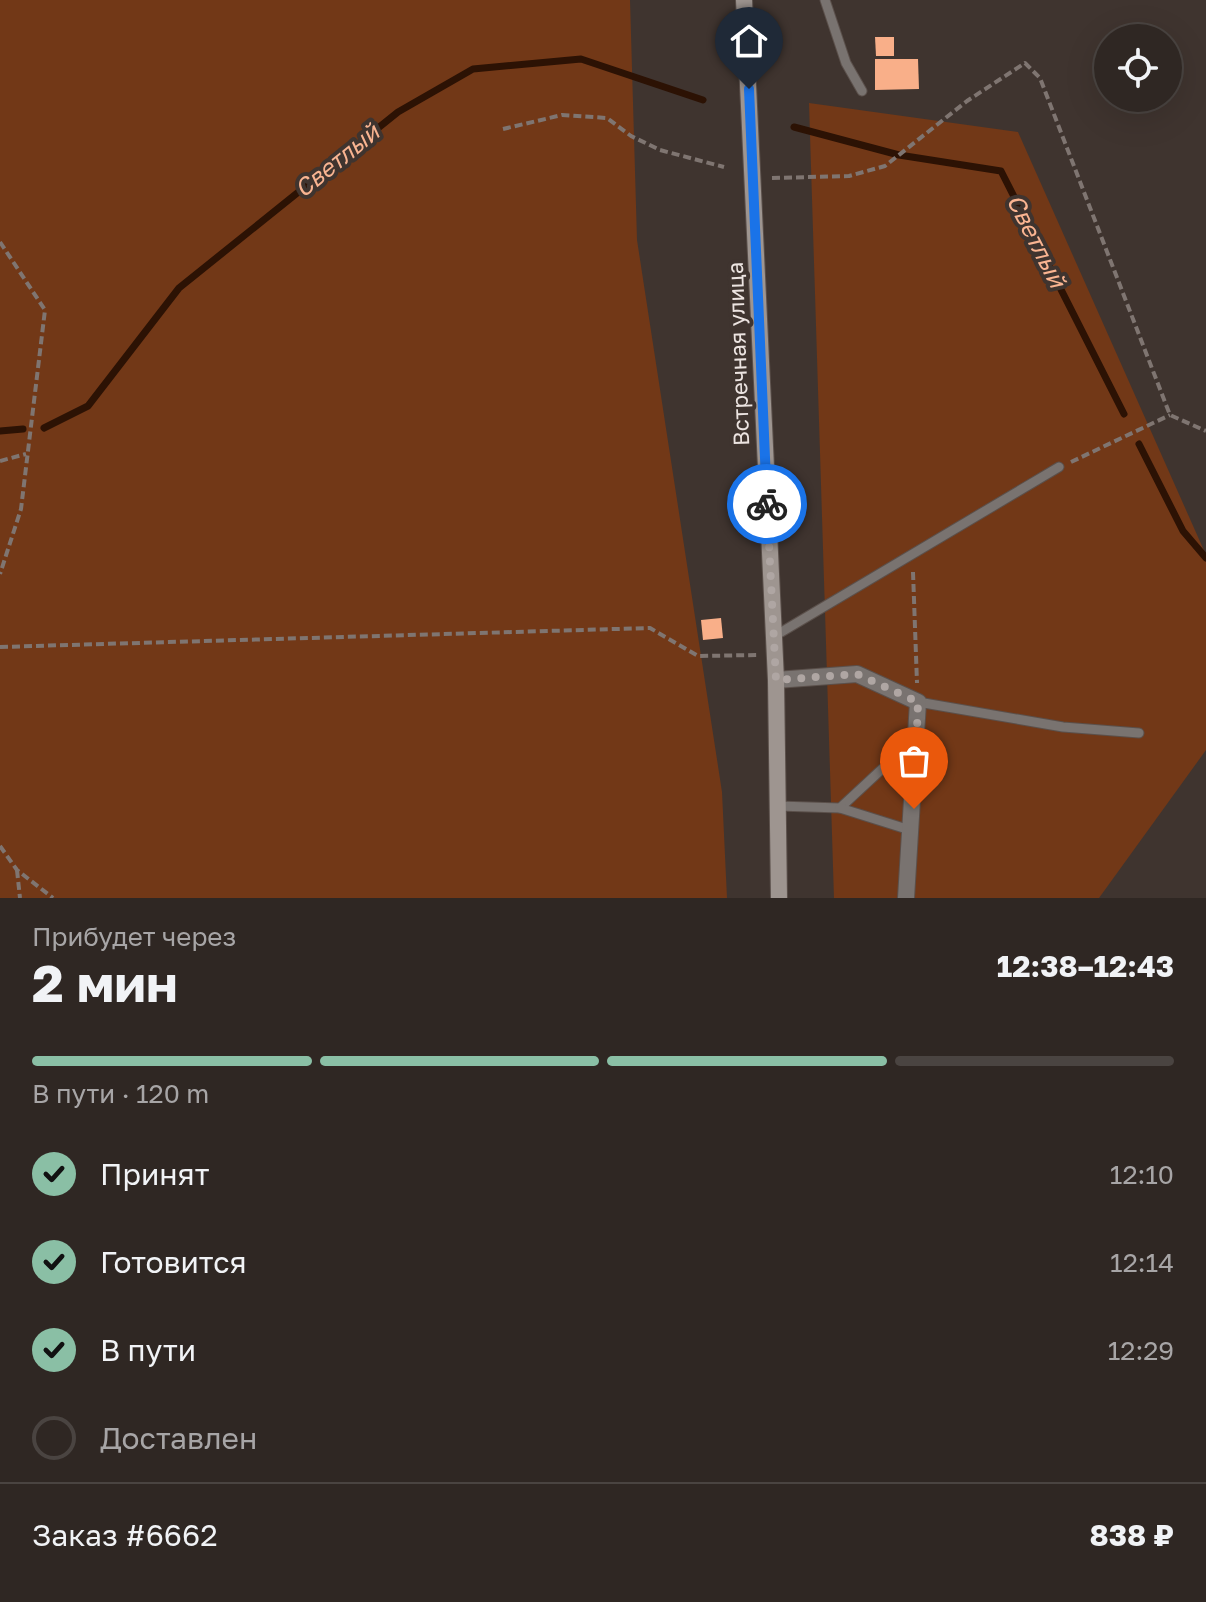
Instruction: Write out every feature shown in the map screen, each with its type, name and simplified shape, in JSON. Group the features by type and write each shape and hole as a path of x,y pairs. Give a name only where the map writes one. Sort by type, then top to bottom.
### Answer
{"main road":[{"name":"Встречная улица","path":"744,0 776,680 779,898"}],"street":[{"path":"776,680 857,674 918,702 913,831 906,898"}],"lane":[{"path":"825,0 846,63 862,91"},
{"path":"774,646 912,552 1059,467"},
{"path":"918,702 1063,727 1139,733"},
{"path":"840,808 882,769 916,766"},
{"path":"778,806 840,808 913,831"}],"path":[{"path":"754,178 849,176 885,166 912,143 1025,63 1040,78 1170,415 1206,431"},
{"path":"503,129 562,115 607,118 631,136 660,150 724,167"},
{"path":"0,242 45,310 21,509 0,574"},
{"path":"1059,467 1170,415"},
{"path":"0,461 26,454"},
{"path":"912,552 918,702"},
{"path":"0,647 650,628 698,656 774,646"},
{"path":"0,846 17,870 53,898"},
{"path":"17,870 20,898"}],"shaded area":[{"path":"0,0 630,0 637,240 722,792 727,898 0,898"},
{"path":"809,103 1018,132 1206,555 1206,750 1099,898 834,898"}],"building":[{"path":"875,37 894,37 894,56 876,56"},
{"path":"875,59 918,59 919,89 875,90"},
{"path":"721,618 723,638 703,640 701,620"}],"waterway":[{"name":"Светлый","path":"44,428 88,406 179,288 398,112 473,69 581,59 703,100"},
{"name":"Светлый","path":"794,127 899,155 1001,171 1124,414"},
{"path":"0,431 23,429"},
{"name":"Светлый","path":"1139,444 1183,531 1206,558"}],"way so far":[{"path":"767,504 776,680 857,674 918,702 914,809"}],"route":[{"path":"749,89 767,504"}]}
